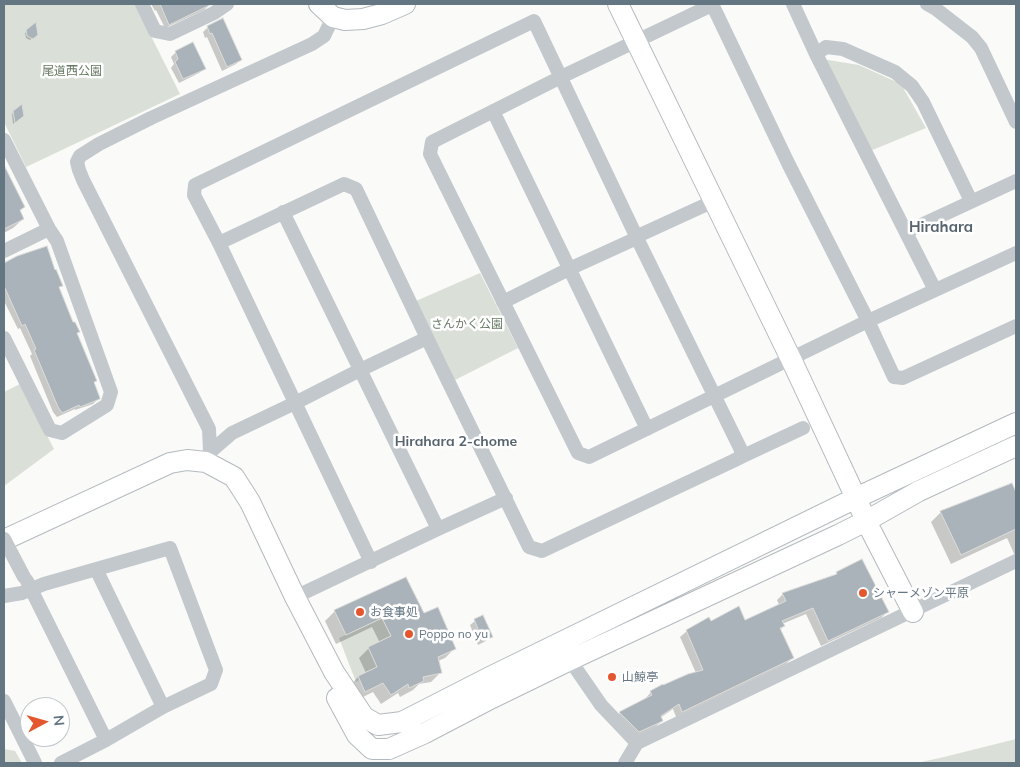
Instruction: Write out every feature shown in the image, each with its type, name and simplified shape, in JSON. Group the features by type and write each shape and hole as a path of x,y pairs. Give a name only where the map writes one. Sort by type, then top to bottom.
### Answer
{"street":[{"path":"142,4 154,31 170,34 214,12 225,4"},
{"path":"319,4 333,17 345,20 363,19 382,14 405,4"},
{"path":"618,4 790,359 866,521 912,612"},
{"path":"1015,329 903,378 894,377 868,321 788,163 712,4 432,142 430,154 578,453 589,457 868,321 1016,253"},
{"path":"793,4 934,290"},
{"path":"927,4 977,42 1016,122"},
{"path":"208,457 209,429 79,170 78,162 80,156 99,144 150,118 312,44 324,36 333,17"},
{"path":"371,562 220,243 194,195 195,184 534,21 637,238 716,396 741,450 741,457"},
{"path":"816,54 826,48 843,49 895,72 912,86 923,102 971,201"},
{"path":"493,111 647,429"},
{"path":"4,140 49,230 57,242 112,392 107,405 62,433 50,430 4,338"},
{"path":"906,232 1016,181"},
{"path":"220,243 344,184 356,189 529,547 542,551 803,428"},
{"path":"503,302 714,201"},
{"path":"284,212 438,528"},
{"path":"4,251 49,230"},
{"path":"106,740 28,583 4,540 170,464 208,457 232,433 427,338"},
{"path":"488,689 856,498 1016,423"},
{"path":"208,457 234,477 250,502 295,597 334,672 364,717 378,725 402,722 570,660 866,521 919,491 1016,446"},
{"path":"295,597 371,562 438,528 506,498"},
{"path":"28,583 44,584 170,548 216,670 211,684 163,707 61,763"},
{"path":"625,763 637,743 1016,561"},
{"path":"96,569 163,707"},
{"path":"4,596 22,593 28,583"},
{"path":"570,660 601,705 637,743"},
{"path":"4,701 9,727 35,763"}],"green space":[{"name":"尾道西公園","path":"4,4 135,4 180,94 26,167 4,122"},
{"path":"822,59 859,65 901,84 926,128 870,151"},
{"name":"さんかく公園","path":"480,273 518,348 455,380 416,301"},
{"path":"20,384 54,449 4,486 4,392"},
{"path":"382,618 391,636 368,647 377,667 358,676 359,680 356,682 339,638"},
{"path":"1016,739 1016,763 917,763 944,757"},
{"path":"4,749 15,751 22,763 4,763"}],"building":[{"path":"160,4 212,4 169,25"},
{"path":"223,18 242,60 227,67 207,26"},
{"path":"36,22 38,35 33,39 27,36 26,30"},
{"path":"193,42 206,69 183,79 175,62 178,59 175,51"},
{"path":"22,104 24,116 15,123 13,111"},
{"path":"4,165 25,207 20,210 24,219 4,229"},
{"path":"47,246 63,286 59,287 73,322 75,322 80,332 77,333 97,381 94,382 100,398 62,413 34,350 36,349 25,324 22,326 4,286 4,263 17,256"},
{"path":"1012,483 1016,492 1016,529 961,555 940,511"},
{"path":"862,559 889,612 828,641 813,608 782,621 785,626 780,628 794,658 682,712 679,704 661,716 663,721 639,732 619,712 652,695 650,691 663,684 703,670 686,630 709,617 711,621 739,606 745,620 786,601 782,593 837,574 836,572"},
{"name":"Poppo no yu","path":"406,577 424,613 438,607 456,649 438,657 442,673 423,677 424,681 409,688 408,684 391,695 383,683 365,692 358,676 377,667 368,647 391,636 382,618 346,635 334,610"},
{"path":"483,615 493,637 483,641 474,619"}],"place":[{"name":"シャーメゾン平原","path":"863,593"},
{"name":"お食事処","path":"360,612"},
{"name":"Poppo no yu","path":"409,634"},
{"name":"山鯨亭","path":"612,677"}],"district":[{"name":"Hirahara","path":"941,227"},
{"name":"Hirahara 2-chome","path":"456,442"}]}
